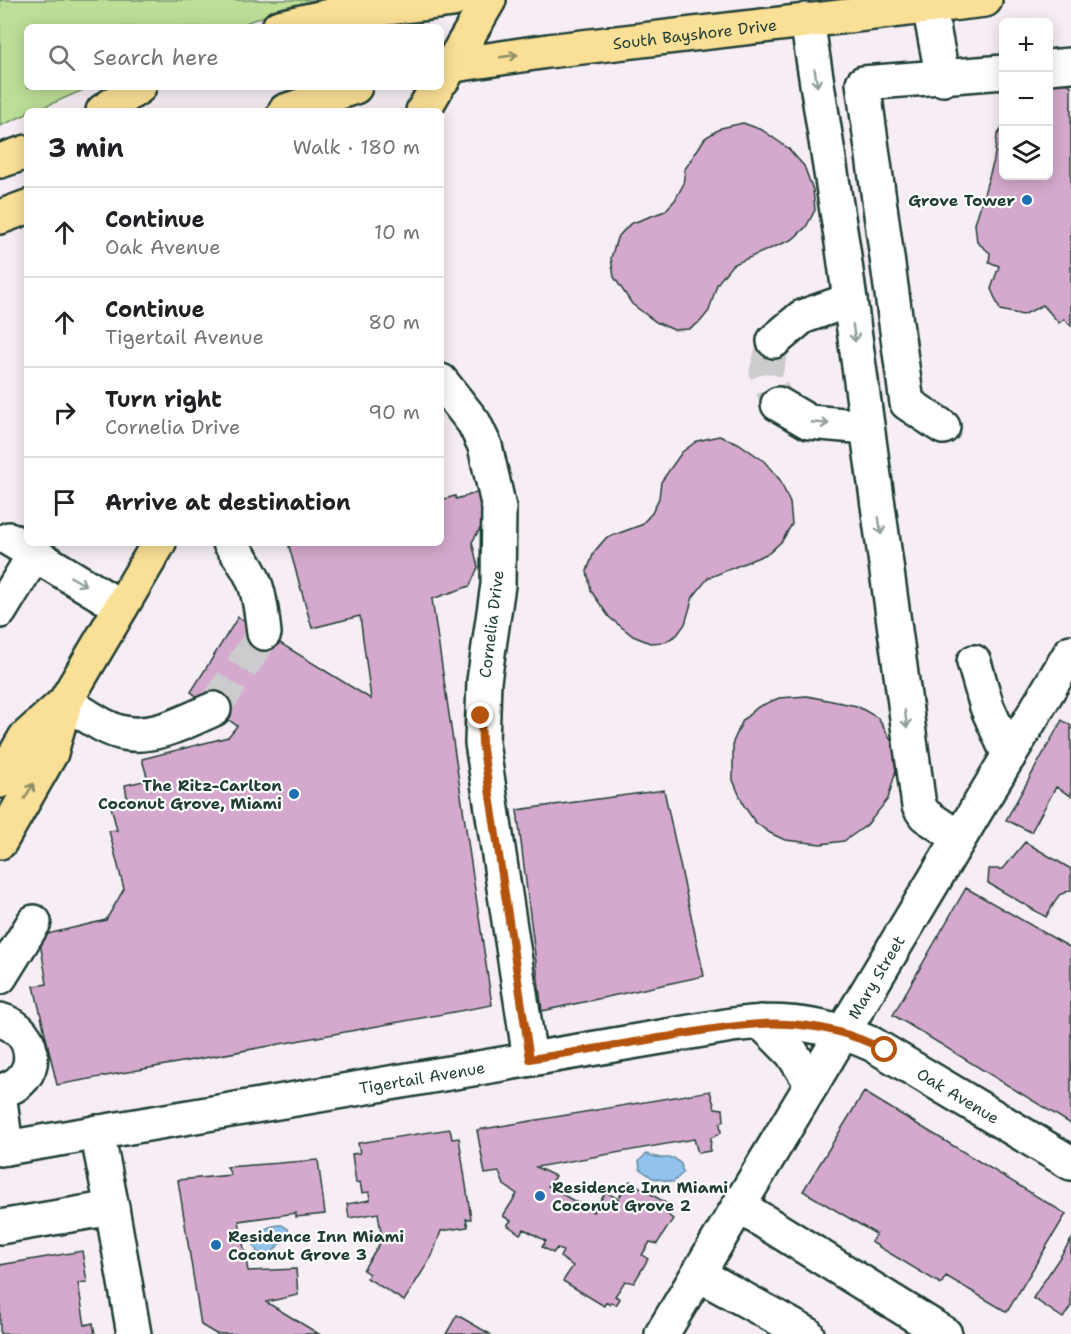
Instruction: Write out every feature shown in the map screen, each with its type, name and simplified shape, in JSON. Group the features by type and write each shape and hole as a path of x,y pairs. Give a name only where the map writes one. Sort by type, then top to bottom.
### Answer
{"main road":[{"path":"292,24 333,15 453,0"},
{"path":"444,73 489,0"},
{"name":"South Bayshore Drive","path":"444,75 807,20 847,8 929,6 985,0"},
{"path":"108,108 135,90"},
{"path":"294,108 346,90"},
{"path":"425,108 435,90"},
{"path":"0,161 24,153"},
{"path":"0,217 24,208"},
{"path":"0,842 51,753 66,702 157,546"},
{"path":"0,781 25,738 66,702"}],"street":[{"path":"929,6 944,79"},
{"path":"807,20 850,300 919,806 925,815 959,838"},
{"path":"1053,67 1071,65"},
{"path":"943,427 908,403 863,83 944,79 999,73"},
{"path":"774,341 802,317 850,300"},
{"name":"Cornelia Drive","path":"444,385 474,423 484,446 499,508 498,585 484,681 482,743 530,1059"},
{"path":"778,404 809,422 867,427"},
{"path":"232,546 253,573 260,601 264,633"},
{"path":"0,611 22,547 121,607"},
{"name":"Mary Street","path":"674,1330 698,1274 959,838 1009,756 1062,689 1071,652"},
{"path":"974,662 987,707 1009,756"},
{"path":"66,702 109,727 125,733 157,732 214,709"},
{"path":"0,977 34,922"},
{"path":"0,1020 21,1030 30,1046 31,1058 24,1077 16,1086 0,1091"},
{"path":"760,1022 792,1053 812,1084"},
{"name":"Tigertail Avenue","path":"3,1148 760,1022 805,1024 843,1032"},
{"name":"Oak Avenue","path":"843,1032 885,1050 1071,1163"},
{"path":"0,1100 3,1148"},
{"path":"97,1132 134,1334"},
{"path":"739,1206 945,1334"},
{"path":"0,1227 112,1208"},
{"path":"698,1274 807,1334"}],"green space":[{"path":"0,0 330,0 277,11 243,24 24,24 24,90 83,90 42,108 24,108 24,115 0,126"}],"water":[{"path":"646,1154 660,1158 674,1158 681,1164 683,1173 673,1182 653,1178 640,1169 639,1161"},
{"path":"282,1225 288,1229 290,1238 279,1244 270,1256 258,1253 254,1246 260,1233 272,1226"}],"building":[{"name":"Grove Tower","path":"1062,80 1071,86 1071,326 1064,319 1059,323 1043,305 1023,315 1000,310 991,289 999,266 989,262 990,253 977,242 975,224 994,160 999,132 999,180 1053,180 1053,84"},
{"path":"743,123 762,130 788,148 804,166 813,190 815,210 806,227 793,239 732,265 717,284 709,311 700,322 689,329 674,330 656,322 632,304 614,277 611,258 617,238 630,224 665,211 675,200 683,185 685,169 705,138 721,128"},
{"path":"719,436 738,443 764,461 780,480 790,503 792,524 782,541 769,553 708,578 693,597 685,624 677,635 665,642 650,643 633,636 609,617 591,591 587,571 594,552 606,538 641,525 652,513 659,498 661,482 682,452 697,441"},
{"name":"The Ritz-Carlton Coconut Grove, Miami","path":"479,492 484,522 472,542 478,567 470,586 432,599 492,1005 57,1085 34,986 47,984 39,936 106,920 124,889 109,831 117,830 111,806 128,803 125,785 148,780 142,759 228,737 237,726 191,692 238,617 371,699 360,616 312,628 289,546 444,546 444,499 455,496 456,499"},
{"path":"807,696 857,706 878,718 895,747 896,770 888,799 867,825 844,841 821,844 785,840 770,833 755,822 744,806 733,780 733,742 743,720 758,707 779,698"},
{"path":"1062,720 1071,726 1071,796 1056,787 1031,832 1006,820"},
{"path":"664,790 704,976 542,1011 517,810"},
{"path":"1025,842 1071,869 1071,890 1059,895 1046,917 988,883 989,869 1003,869"},
{"path":"966,888 1071,948 1071,1124 893,1015"},
{"name":"Residence Inn Miami Coconut Grove 2","path":"710,1091 715,1108 723,1109 724,1121 720,1123 721,1133 711,1138 710,1151 698,1153 694,1139 536,1167 555,1176 548,1186 593,1212 606,1192 618,1199 630,1181 672,1207 667,1214 673,1219 657,1244 650,1242 642,1255 648,1259 634,1283 625,1281 615,1296 620,1299 616,1305 606,1302 604,1306 563,1281 573,1266 560,1257 563,1251 557,1248 553,1253 542,1247 546,1241 524,1229 520,1234 507,1225 511,1221 503,1216 517,1194 504,1185 499,1172 485,1174 477,1130"},
{"path":"864,1092 1066,1214 1007,1312 946,1276 941,1284 871,1242 876,1234 803,1191"},
{"path":"450,1129 452,1139 459,1138 471,1219 466,1219 468,1227 441,1231 432,1256 404,1301 367,1278 369,1274 363,1270 382,1240 378,1213 349,1218 347,1204 370,1200 369,1192 362,1193 360,1182 356,1183 352,1154 360,1153 358,1143"},
{"name":"Residence Inn Miami Coconut Grove 3","path":"318,1160 325,1214 296,1217 296,1213 239,1221 248,1271 296,1269 298,1295 266,1302 319,1334 216,1334 201,1325 178,1180 231,1175 227,1167"},
{"path":"1071,1240 1071,1306 1063,1318 1033,1298"},
{"path":"82,1251 87,1282 78,1283 85,1325 93,1323 95,1334 0,1334 0,1265"},
{"path":"457,1315 490,1334 446,1334"}],"tunnel":[{"path":"774,341 766,373 778,404"},
{"path":"214,709 264,633"}],"place":[{"name":"Grove Tower","path":"1027,200"},
{"name":"The Ritz-Carlton Coconut Grove, Miami","path":"294,794"},
{"name":"Residence Inn Miami Coconut Grove 2","path":"540,1196"},
{"name":"Residence Inn Miami Coconut Grove 3","path":"216,1245"}],"route":[{"path":"481,716 482,743 530,1059 732,1025 764,1022 814,1025 843,1032 885,1050"}]}
